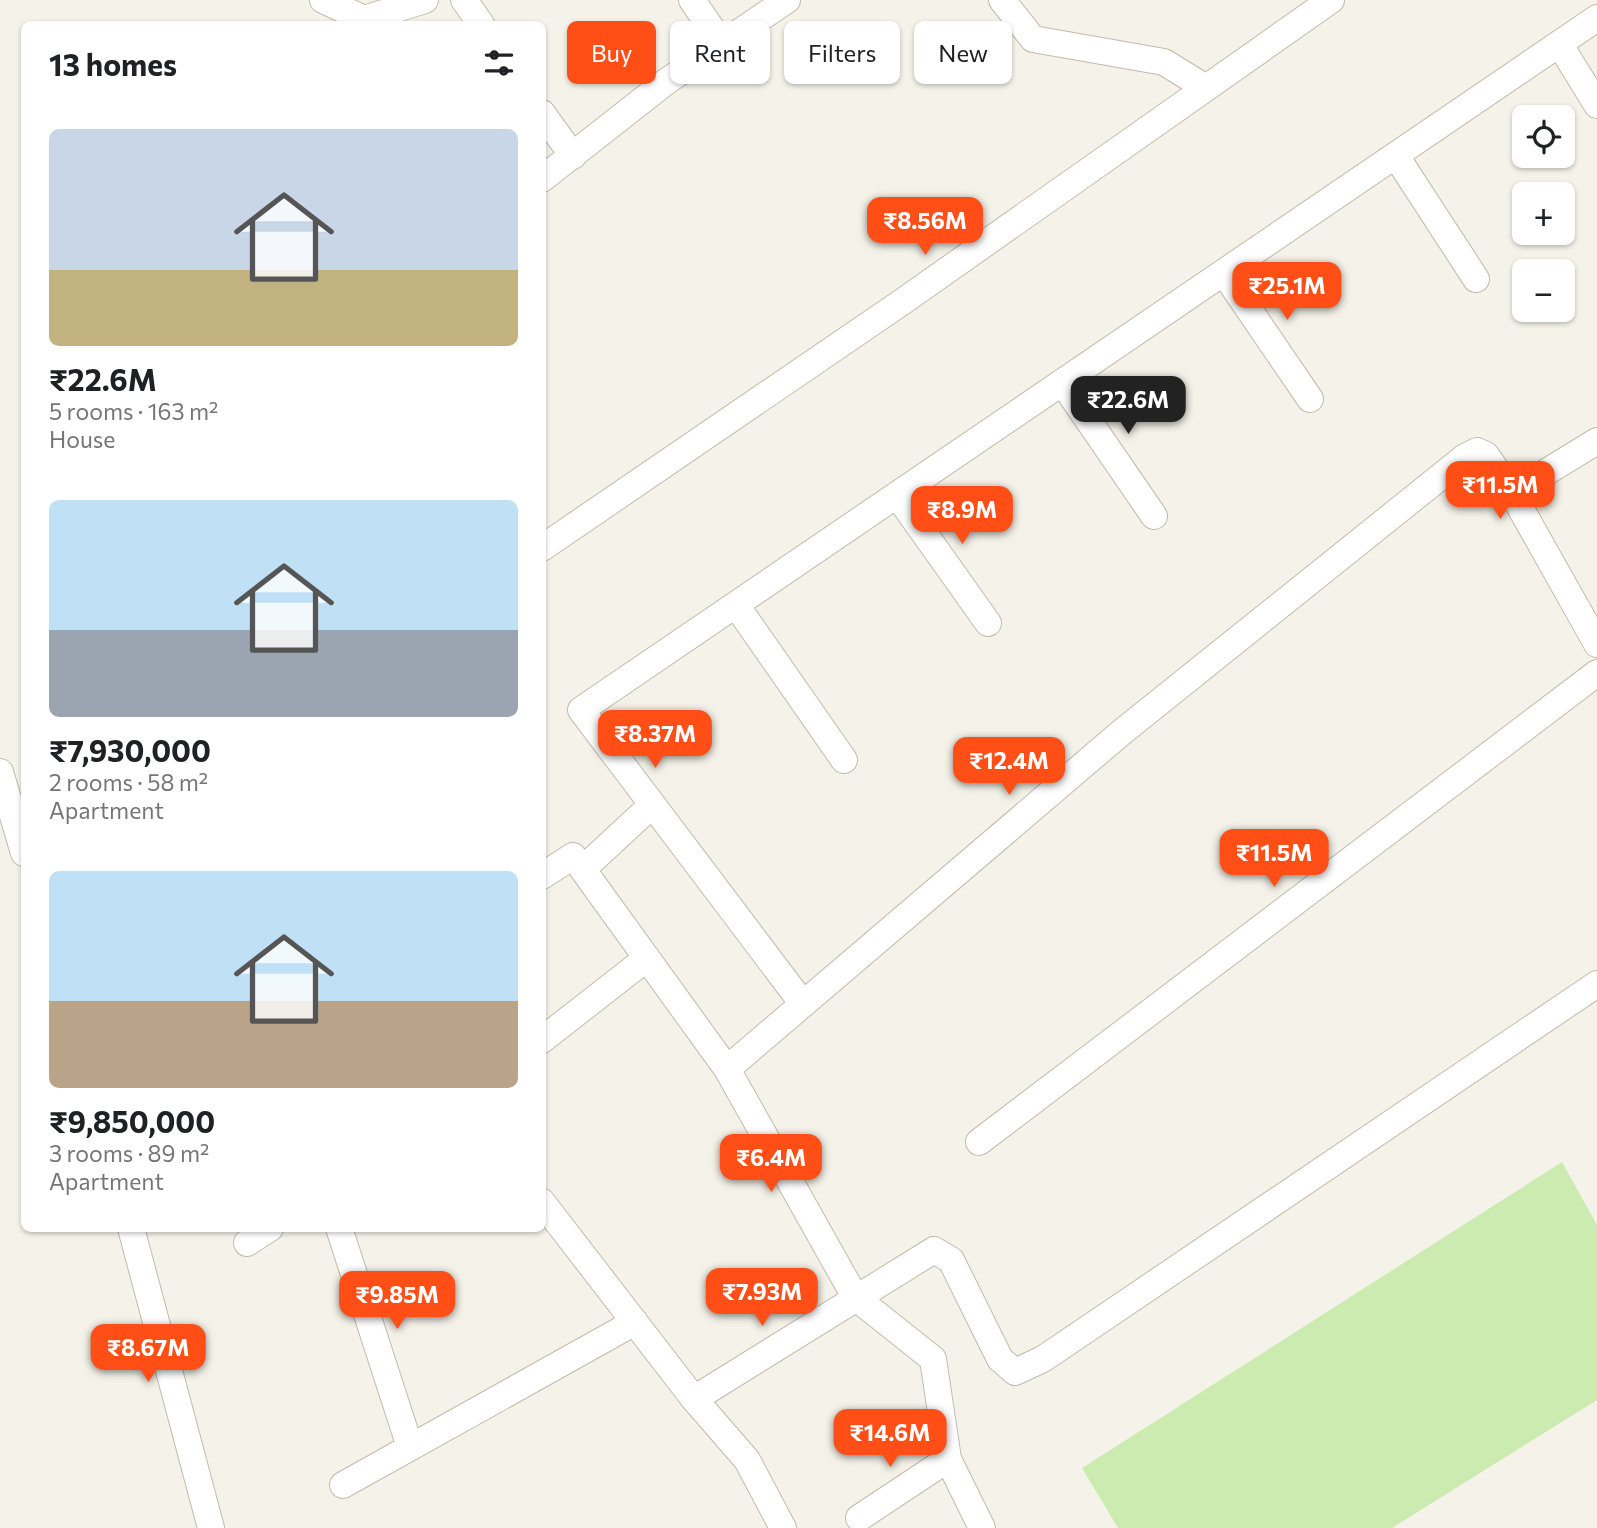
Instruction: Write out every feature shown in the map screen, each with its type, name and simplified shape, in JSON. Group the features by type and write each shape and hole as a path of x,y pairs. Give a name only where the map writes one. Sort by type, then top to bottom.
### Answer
{"street":[{"path":"323,0 363,19 425,0"},
{"path":"464,0 479,21"},
{"path":"692,0 706,21"},
{"path":"756,21 787,0"},
{"path":"1002,0 1033,40 1164,62 1206,88"},
{"path":"546,545 902,302 1331,0"},
{"path":"803,1004 581,710 1597,18"},
{"path":"1560,45 1597,105"},
{"path":"546,176 670,79"},
{"path":"546,119 573,156"},
{"path":"1396,156 1476,279"},
{"path":"1224,273 1311,398"},
{"path":"1062,383 1154,516"},
{"path":"1511,493 1597,441"},
{"path":"727,1069 1122,732 1465,457 1477,451 1486,455 1511,493 1597,644"},
{"path":"897,495 988,624"},
{"path":"736,605 844,761"},
{"path":"979,1142 1597,673"},
{"path":"0,772 21,843"},
{"path":"583,869 652,804"},
{"path":"546,873 573,856 727,1069 855,1297 933,1359 948,1459 982,1528"},
{"path":"546,1037 647,958"},
{"path":"694,1399 934,1250 951,1260 1000,1359 1015,1372 1042,1359 1597,984"},
{"path":"546,1207 694,1399 747,1460 780,1527"},
{"path":"132,1232 211,1528"},
{"path":"247,1243 264,1232"},
{"path":"340,1232 410,1447"},
{"path":"343,1485 635,1322"},
{"path":"859,1518 948,1459"}],"green space":[{"path":"1562,1162 1597,1225 1597,1400 1392,1528 1118,1528 1082,1468"}]}
